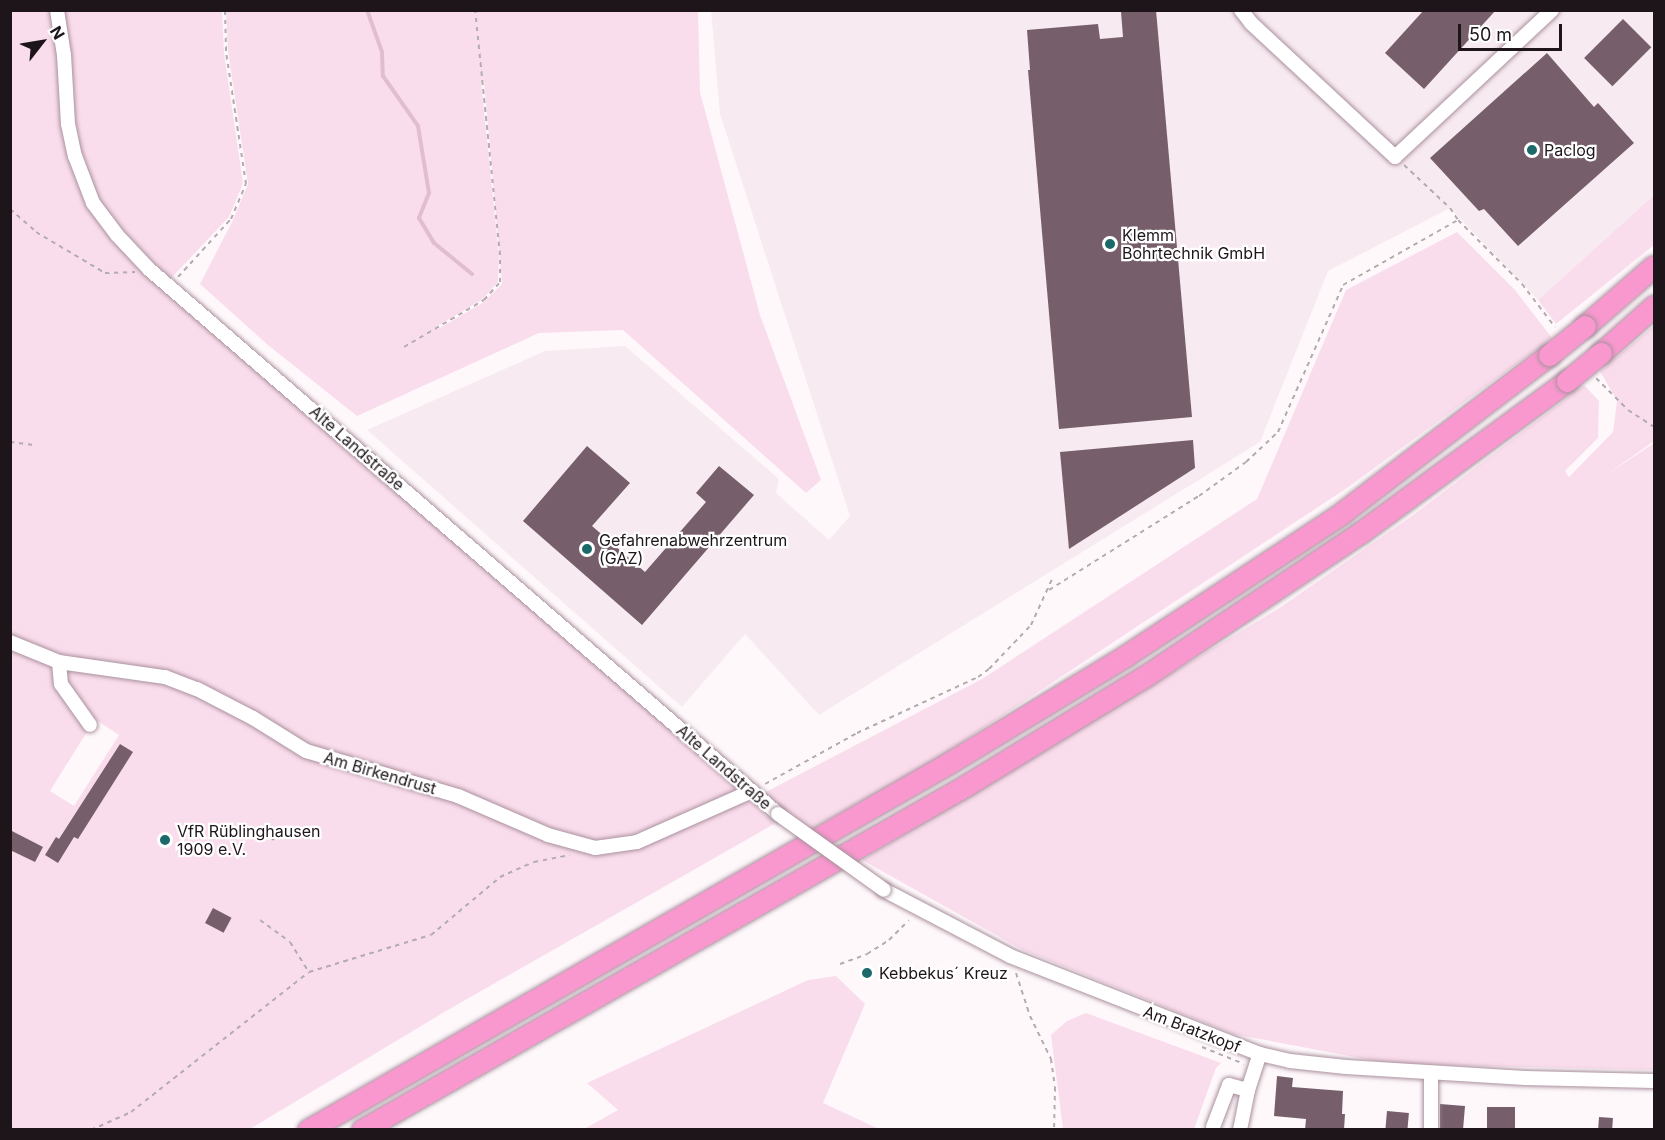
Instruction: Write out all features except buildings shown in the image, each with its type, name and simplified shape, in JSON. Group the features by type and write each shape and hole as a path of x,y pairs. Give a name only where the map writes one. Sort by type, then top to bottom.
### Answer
{"highway":[{"path":"308,1130 949,763 1127,655 1342,513 1549,355 1654,266"},
{"path":"362,1130 955,792 1147,675 1350,540 1567,381 1654,306"}],"street":[{"name":"Alte Landstraße","path":"57,10 64,55 68,124 85,185 93,203 117,235 150,270 778,814"},
{"path":"1241,10 1251,23 1395,157 1552,10"},
{"name":"Am Birkendrust","path":"10,642 59,662 165,677 197,689 253,718 306,751 458,796 548,835 595,848 637,842 752,791"},
{"path":"59,662 61,684 90,725"},
{"name":"Am Bratzkopf","path":"778,814 884,890 1010,956 1260,1054 1312,1064 1431,1073 1654,1081"},
{"path":"1240,1130 1248,1090 1260,1054"},
{"path":"1431,1073 1431,1130"},
{"path":"1213,1127 1229,1085 1248,1090"}],"path":[{"path":"170,286 231,219 246,184 226,51 225,10"},
{"path":"404,347 484,300 500,282 500,255 475,10"},
{"path":"1395,157 1450,208 1458,220 1522,284 1558,330"},
{"path":"10,210 36,232 105,273 150,270"},
{"path":"1048,590 1199,496 1246,462 1278,432 1343,285 1458,220"},
{"path":"1594,375 1608,394 1654,427"},
{"path":"10,442 36,445"},
{"path":"752,791 856,733 978,677 989,669 1030,625 1053,577"},
{"path":"91,1130 131,1112 309,972 431,935 500,877 534,861 595,848"},
{"path":"840,964 867,954 889,940 911,918"},
{"path":"260,920 290,942 309,972"},
{"path":"1010,956 1030,1016 1051,1059 1055,1087 1054,1130"},
{"path":"10,1128 16,1130"}],"shaded area":[{"path":"10,11 222,11 224,53 243,183 229,217 161,289 507,584 567,640 742,791 635,839 594,844 510,820 509,825 550,843 593,850 638,845 750,799 774,824 446,1011 250,1129 11,1129","holes":["95,719 119,735 74,806 50,791"]},
{"path":"226,11 698,11 700,92 760,315 821,480 806,493 623,330 539,333 357,416 268,345 200,284 233,220 248,184 228,51","holes":["484,81 502,284 484,302 438,329 436,327 483,299 498,282 499,255 481,82"]},
{"path":"711,11 1654,11 1654,195 1538,300 1450,208 1328,271 1260,442 819,715 745,634 682,707 367,430 545,351 625,346 779,479 776,493 829,540 850,516 720,114"},
{"path":"1654,195 1654,245 1556,324 1538,300"},
{"path":"1457,232 1515,290 1552,338 1347,488 941,756 810,830 764,793 982,679 1257,499 1346,290"},
{"path":"1654,326 1654,441 1605,476 1654,443 1654,1070 1392,1064 1233,1034 1023,950 862,860 1278,609 1412,516 1584,385 1599,401 1598,438 1565,471 1569,477 1613,432 1617,401 1600,371"},
{"path":"836,976 865,1004 823,1103 879,1129 584,1129 618,1110 587,1083 808,980"},
{"path":"1086,1013 1221,1063 1216,1068 1194,1129 1063,1129 1051,1035 1067,1021"}],"waterway":[{"path":"367,10 382,52 383,76 418,126 429,193 419,218 434,243 472,274"}],"place":[{"name":"Paclog","path":"1532,150"},
{"name":"Klemm Bohrtechnik GmbH","path":"1110,244"},
{"name":"Gefahrenabwehrzentrum (GAZ)","path":"587,549"},
{"name":"VfR Rüblinghausen 1909 e.V.","path":"165,840"},
{"name":"Kebbekus´ Kreuz","path":"867,973"}]}
